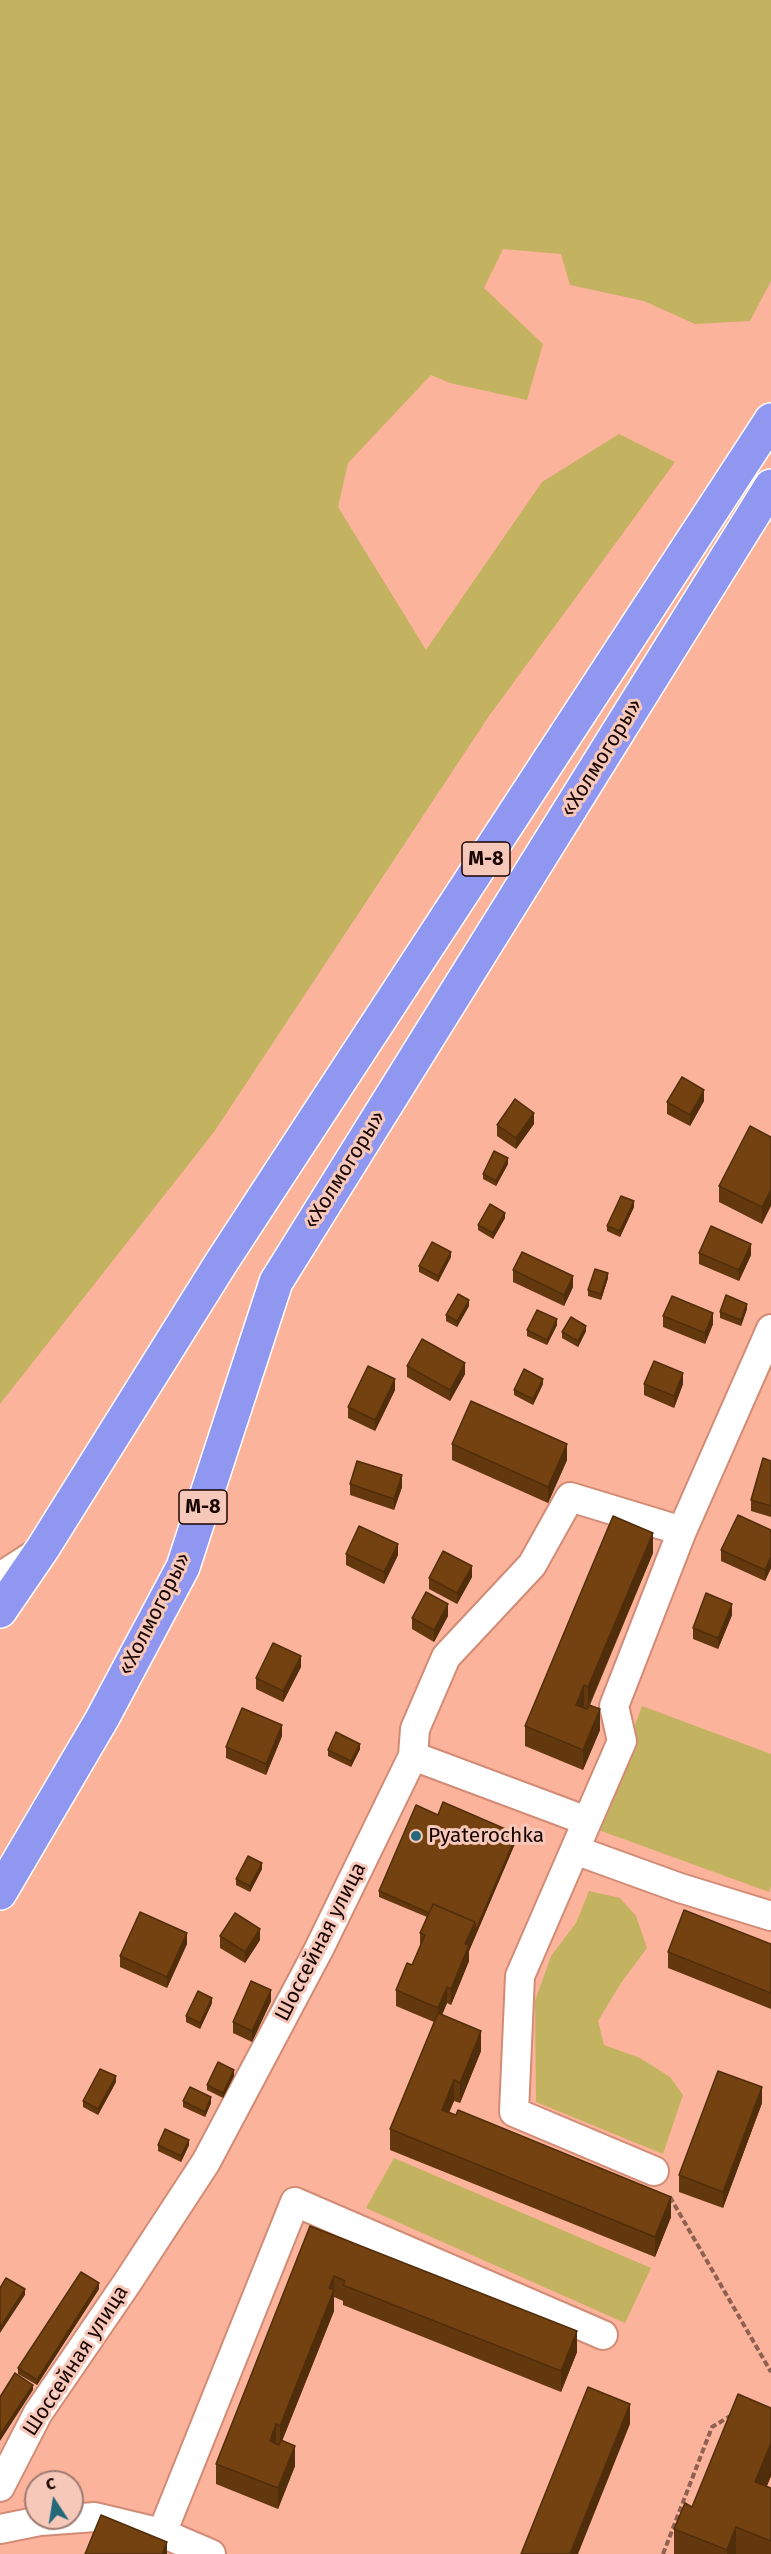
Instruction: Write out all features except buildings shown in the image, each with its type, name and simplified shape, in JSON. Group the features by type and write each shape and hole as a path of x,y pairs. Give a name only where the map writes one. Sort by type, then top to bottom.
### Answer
{"highway":[{"name":"«Холмогоры»","path":"0,1611 43,1548 221,1263 771,420"},
{"name":"«Холмогоры»","path":"1,1892 102,1719 183,1567 276,1282 771,486"}],"street":[{"path":"654,2171 514,2112 520,1976 622,1741 614,1706 682,1531 771,1329"},
{"name":"Шоссейная улица","path":"0,2487 38,2413 206,2162 319,1949 413,1756 415,1730 446,1657 532,1565 570,1497 682,1531"},
{"path":"0,1577 43,1548"},
{"path":"413,1756 587,1821"},
{"path":"575,1850 771,1916"},
{"path":"162,2533 295,2202 603,2335"},
{"path":"0,2529 40,2521 95,2517 162,2533 207,2553"}],"path":[{"path":"654,2171 771,2372"},
{"path":"663,2554 712,2427 732,2415 742,2416"}],"shaded area":[{"path":"0,0 771,0 771,281 750,321 695,324 644,301 570,285 561,254 503,249 484,288 543,344 527,400 450,383 431,375 348,463 338,507 426,650 542,482 619,434 675,462 489,716 214,1132 0,1404"},
{"path":"642,1706 771,1754 771,1887 769,1892 596,1829"},
{"path":"589,1891 620,1898 636,1916 647,1948 621,1983 598,2021 604,2045 640,2058 670,2077 683,2095 663,2154 536,2102 535,2001 551,1956 576,1923"},
{"path":"394,2158 651,2268 625,2323 366,2208"}],"place":[{"name":"Pyaterochka","path":"416,1836"}]}
